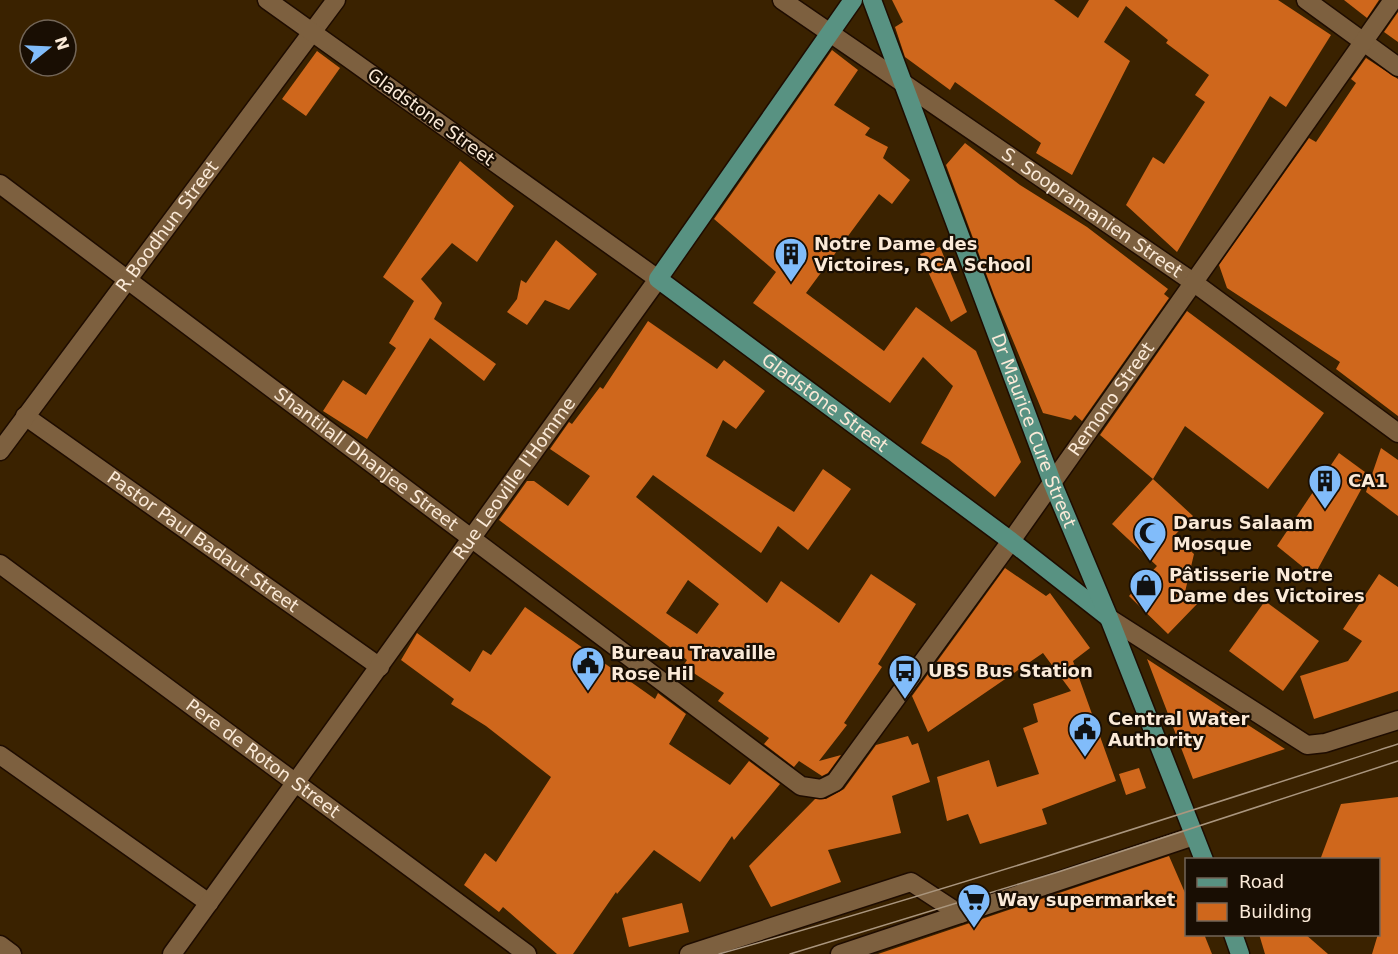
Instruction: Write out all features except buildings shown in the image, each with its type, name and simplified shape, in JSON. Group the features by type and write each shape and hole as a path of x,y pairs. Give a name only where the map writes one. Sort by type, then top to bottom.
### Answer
{"main road":[{"name":"Rue Leoville l'Homme","path":"658,279 853,0"},
{"name":"Dr Maurice Cure Street","path":"872,0 1052,482 1109,618 1202,858"},
{"name":"Gladstone Street","path":"658,279 1011,542 1109,618"},
{"path":"1234,936 1240,954"}],"street":[{"name":"Gladstone Street","path":"267,0 658,279"},
{"name":"R.Boodhun Street","path":"0,451 336,0"},
{"name":"S. Soopramanien Street","path":"782,0 829,35 904,82 1193,282 1398,433"},
{"path":"1306,0 1398,67"},
{"name":"Remono Street","path":"821,789 835,782 1011,542 1393,0"},
{"name":"Shantilall Dhanjee Street","path":"0,184 801,786 821,789"},
{"name":"Rue Leoville l'Homme","path":"172,954 658,279"},
{"name":"Pastor Paul Badaut Street","path":"25,416 380,667"},
{"name":"Pere de Roton Street","path":"0,564 527,954"},
{"name":"Gladstone Street","path":"1109,618 1307,745 1325,742 1398,720"},
{"path":"0,755 209,903"},
{"path":"840,954 1194,836"},
{"path":"689,954 911,882 960,914"},
{"path":"0,945 12,954"}],"tram line":[{"path":"719,954 974,879 1398,744"},
{"path":"790,954 1058,872 1398,761"}],"place":[{"name":"Notre Dame des Victoires, RCA School","path":"791,283"},
{"name":"CA1","path":"1325,510"},
{"name":"Darus Salaam Mosque","path":"1150,562"},
{"name":"Pâtisserie Notre Dame des Victoires","path":"1146,614"},
{"name":"Bureau Travaille Rose Hil","path":"588,692"},
{"name":"UBS Bus Station","path":"905,700"},
{"name":"Central Water Authority","path":"1085,758"},
{"name":"Way supermarket","path":"974,929"}]}
